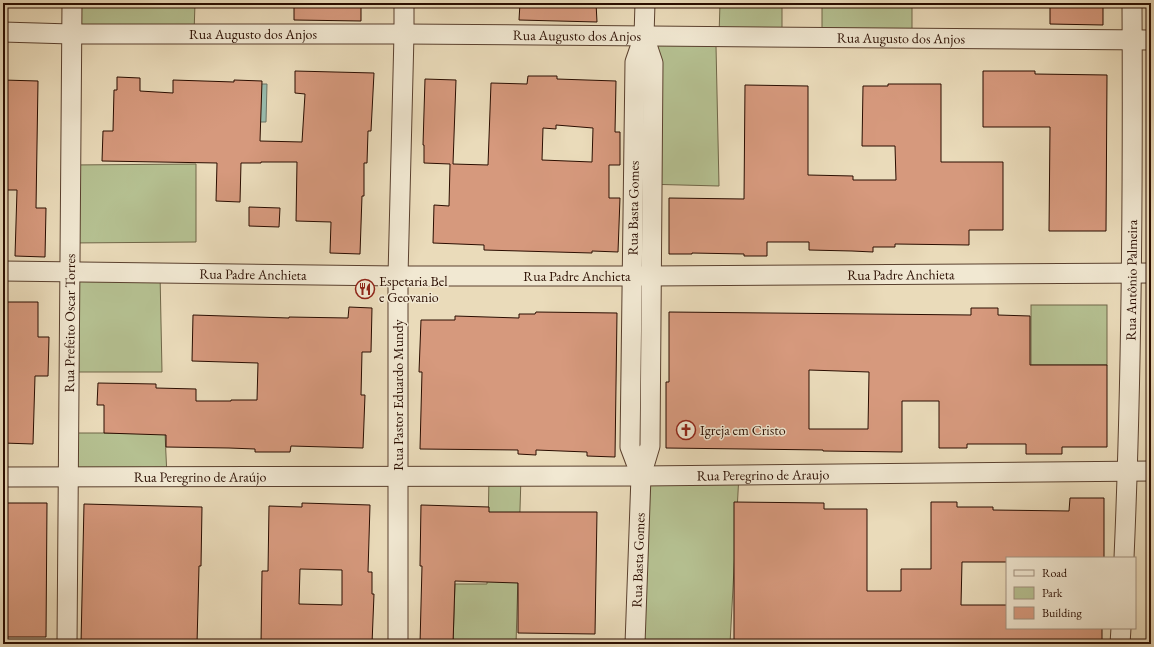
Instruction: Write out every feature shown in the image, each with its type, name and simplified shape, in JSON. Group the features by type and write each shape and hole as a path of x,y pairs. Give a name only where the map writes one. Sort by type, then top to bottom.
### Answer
{"street":[{"name":"Rua Prefeito Oscar Torres","path":"67,644 72,3"},
{"name":"Rua Pastor Eduardo Mundy","path":"398,644 398,276 404,3"},
{"name":"Rua Basta Gomes","path":"641,476 630,447 635,62 644,36 645,3"},
{"name":"Rua Antônio Palmeira","path":"1124,557 1128,471 1131,273 1142,39 1132,3"},
{"name":"Rua Augusto dos Anjos","path":"3,32 71,34 404,34 1142,39"},
{"name":"Rua Basta Gomes","path":"635,644 641,476 650,446 653,63 644,36"},
{"name":"Rua Padre Anchieta","path":"3,271 398,276 1151,273"},
{"name":"Rua Peregrino de Araujo","path":"398,476 641,476 1151,471"},
{"name":"Rua Peregrino de Araújo","path":"3,476 398,476"},
{"path":"1120,644 1121,629"}],"green space":[{"path":"72,3 195,3 194,34 71,34"},
{"path":"720,3 782,3 782,37 719,36"},
{"path":"822,3 912,3 912,38 822,37"},
{"path":"644,44 716,46 719,186 643,184"},
{"path":"196,164 196,242 70,243 71,165"},
{"path":"70,272 160,273 162,372 69,372"},
{"path":"1031,305 1107,305 1107,365 1031,365"},
{"path":"69,433 165,433 167,477 68,477"},
{"path":"739,474 730,644 641,644 641,476"},
{"path":"489,476 521,476 516,644 453,644 455,584 487,584"}],"shaded area":[{"path":"248,84 267,84 266,122 247,122"}],"building":[{"path":"294,3 361,3 361,21 294,20"},
{"path":"520,3 596,3 597,22 519,20"},
{"path":"1050,3 1103,3 1103,25 1050,24"},
{"path":"295,71 374,73 371,131 368,131 367,163 364,163 364,196 362,196 360,254 330,253 331,222 296,221 297,162 241,163 240,202 216,201 217,163 102,161 103,131 113,131 114,90 117,90 117,77 140,78 140,91 173,93 173,80 234,82 234,80 262,81 260,141 302,142 305,94 295,93"},
{"path":"983,71 1035,71 1035,74 1107,75 1106,231 1049,231 1050,127 983,127"},
{"path":"528,76 557,76 557,79 616,81 615,132 620,132 620,165 609,165 609,198 620,198 618,252 592,251 592,253 484,250 484,245 433,243 434,205 449,206 450,164 424,163 423,145 425,79 456,80 453,164 488,165 491,83 527,84","holes":["556,125 593,128 592,162 542,160 543,128 556,129"]},
{"path":"3,80 38,81 36,208 46,208 45,257 15,256 17,190 3,190"},
{"path":"888,84 941,84 941,162 1003,162 1003,230 969,230 969,245 895,244 895,247 873,247 873,252 809,250 809,242 767,242 767,256 744,256 744,254 669,254 669,198 744,199 745,85 808,86 808,175 853,176 853,180 896,180 895,146 862,146 863,86 888,86"},
{"path":"249,207 280,208 279,227 249,226"},
{"path":"3,302 38,302 38,337 49,337 48,376 35,376 33,444 3,443"},
{"path":"349,307 372,308 371,352 362,352 361,395 365,395 363,448 291,446 290,452 255,452 255,449 166,447 166,435 104,433 104,405 97,405 98,383 156,384 156,388 196,389 196,401 257,400 258,363 192,361 193,315 348,318"},
{"path":"971,308 998,308 998,315 1030,316 1030,365 1107,365 1107,447 1062,447 1062,454 1026,454 1026,444 967,444 967,448 939,448 939,401 902,401 902,452 666,448 666,382 669,382 669,312 971,315","holes":["809,370 869,372 868,429 809,429"]},
{"path":"536,312 617,313 615,457 587,456 587,452 536,450 536,455 518,454 518,450 420,449 422,372 419,372 421,320 455,320 455,316 519,318 519,314 535,314"},
{"path":"1070,498 1104,498 1104,557 1006,557 1006,562 962,562 961,605 1006,605 1006,629 1102,629 1102,644 865,644 797,642 797,644 772,644 772,640 734,640 734,502 824,503 824,509 867,509 867,591 901,591 901,569 931,569 931,502 957,502 957,507 993,507 993,510 1069,511"},
{"path":"3,503 47,503 46,637 3,637"},
{"path":"302,503 370,505 368,572 372,572 372,594 374,594 372,644 261,644 262,571 268,571 269,506 302,507","holes":["300,569 342,570 342,605 299,604"]},
{"path":"84,504 202,507 197,644 81,644"},
{"path":"421,505 489,507 489,512 597,512 595,634 518,633 518,583 455,581 453,644 420,644 422,566 420,566"}],"place":[{"name":"Espetaria Bel e Geovanio","path":"365,289"},
{"name":"Igreja em Cristo","path":"686,430"}]}
